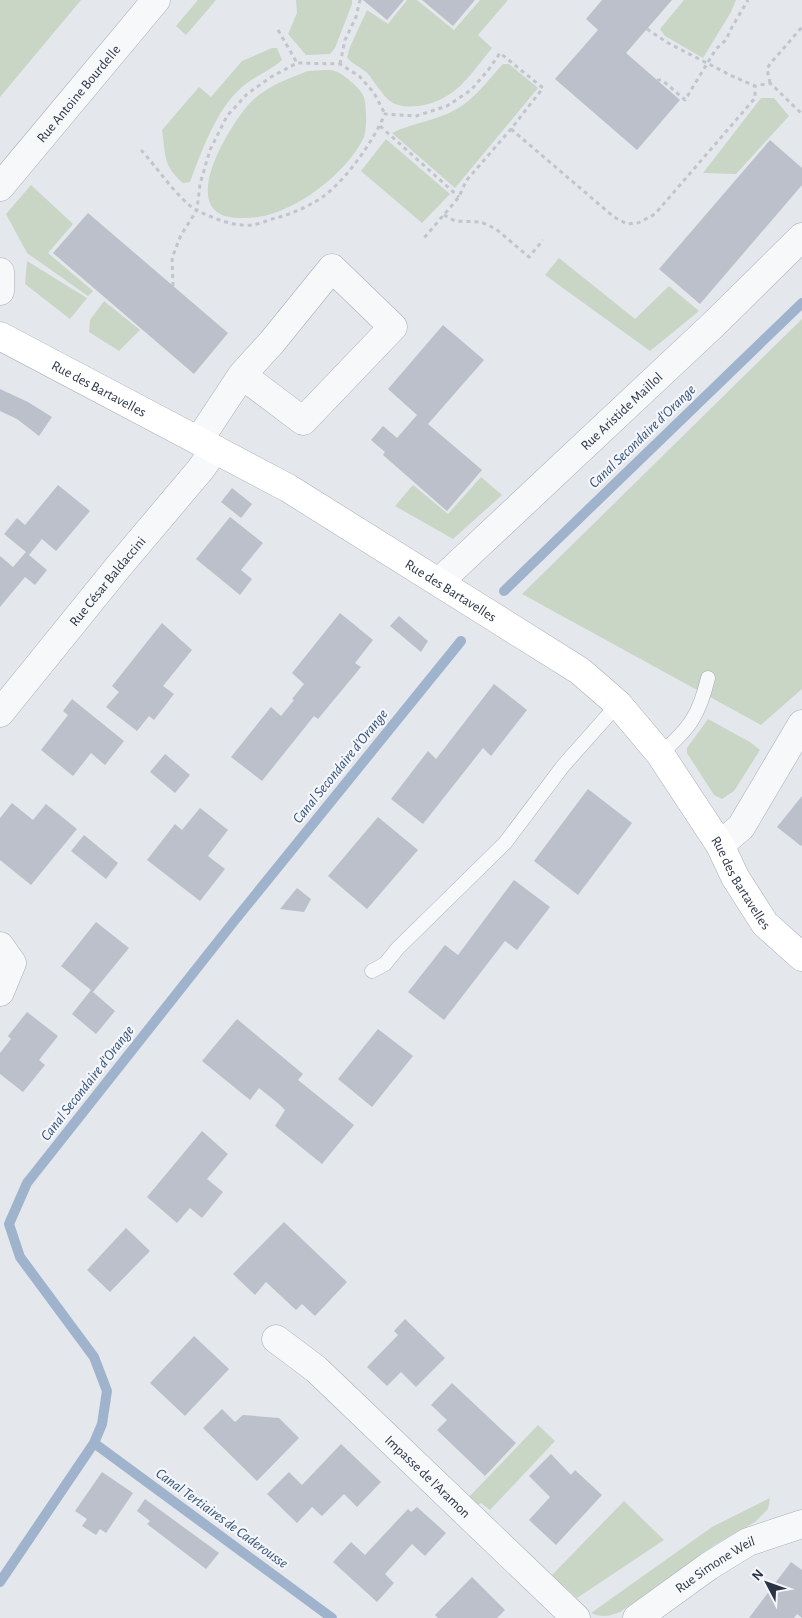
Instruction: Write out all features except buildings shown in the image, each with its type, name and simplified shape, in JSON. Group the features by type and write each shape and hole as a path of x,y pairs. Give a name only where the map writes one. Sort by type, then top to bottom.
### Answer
{"street":[{"name":"Rue Antoine Bourdelle","path":"0,186 156,0"},
{"name":"Rue Aristide Maillol","path":"439,582 715,323 802,237"},
{"name":"Rue César Baldaccini","path":"0,713 119,566 200,470 207,445 242,374 272,342 332,268 393,327 303,422 242,374"},
{"path":"0,272 0,291"},
{"name":"Rue des Bartavelles","path":"0,336 288,488 580,671 618,704 660,754 720,845 735,877 765,924 802,957"},
{"path":"720,845 741,827 802,724"},
{"path":"0,946 12,963 0,992"},
{"name":"Impasse de l'Aramon","path":"276,1339 316,1368 576,1618"},
{"name":"Rue Simone Weil","path":"637,1618 709,1566 748,1542 802,1524"}],"lane":[{"path":"660,754 683,734 700,709 708,678"},
{"path":"372,971 385,964 398,948 505,843 563,766 618,704"}],"path":[{"path":"340,64 345,40 356,17 360,0"},
{"path":"657,80 662,80 685,100 716,49 726,40 748,0"},
{"path":"802,27 767,69 770,83 802,114"},
{"path":"647,29 668,43 708,64 756,86 770,83"},
{"path":"278,30 297,63"},
{"path":"385,114 416,116 447,106 471,90 500,53 543,88 466,182 459,197 424,238"},
{"path":"173,286 172,258 181,235 197,210 200,184 210,150 227,116 248,94 270,77 297,63 340,64 359,76 374,93 385,114"},
{"path":"511,129 614,217 627,224 638,223 655,214 684,183 755,98 756,86"},
{"path":"141,150 180,196 197,210 226,223 253,225 312,204 334,187 356,161 380,126 385,114"},
{"path":"380,126 459,197"},
{"path":"444,215 455,221 481,222 496,229 529,257 543,240"}],"green space":[{"path":"0,0 81,0 0,97"},
{"path":"198,0 216,0 186,35 176,26"},
{"path":"296,0 352,0 335,48 330,54 306,55 288,34 297,13"},
{"path":"407,0 417,0 454,30 480,0 508,0 478,35 492,48 469,77 453,92 443,98 419,106 404,106 390,101 368,74 347,57 367,10 388,24"},
{"path":"684,0 736,0 731,12 703,58 665,36 660,29"},
{"path":"272,48 277,48 282,60 247,83 228,103 212,128 190,182 183,183 176,177 168,165 162,130 199,87 211,97 242,61"},
{"path":"503,64 509,64 538,88 455,188 392,133 440,117 462,106 481,89"},
{"path":"325,70 338,72 361,92 366,116 364,137 346,164 304,199 273,214 258,217 237,218 221,215 210,202 208,189 210,174 216,157 233,126 255,98 284,80 308,71"},
{"path":"761,98 774,98 789,116 736,174 703,173"},
{"path":"386,139 450,194 422,223 361,171"},
{"path":"31,185 73,224 48,253 93,291 88,296 27,253 6,214"},
{"path":"559,258 635,319 669,286 699,311 650,351 545,275"},
{"path":"27,261 87,298 70,319 25,284"},
{"path":"104,301 140,330 119,351 89,332 90,320"},
{"path":"802,319 802,689 761,725 522,594"},
{"path":"481,477 502,495 453,539 395,506 413,485 448,514"},
{"path":"708,719 750,742 760,750 734,791 722,799 714,795 687,753 687,748"},
{"path":"538,1425 555,1441 490,1510 481,1503 478,1505 468,1498"},
{"path":"770,1498 768,1509 755,1522 716,1544 620,1612 606,1616 591,1613 712,1527"},
{"path":"624,1501 664,1540 577,1598 552,1575"}],"waterway":[{"name":"Canal Secondaire d'Orange","path":"504,591 802,303"},
{"name":"Canal Secondaire d'Orange","path":"0,1582 94,1443 102,1424 107,1391 94,1357 20,1257 9,1224 27,1183 235,920 461,641"},
{"name":"Canal Tertiaires de Caderousse","path":"94,1443 332,1618"}]}
